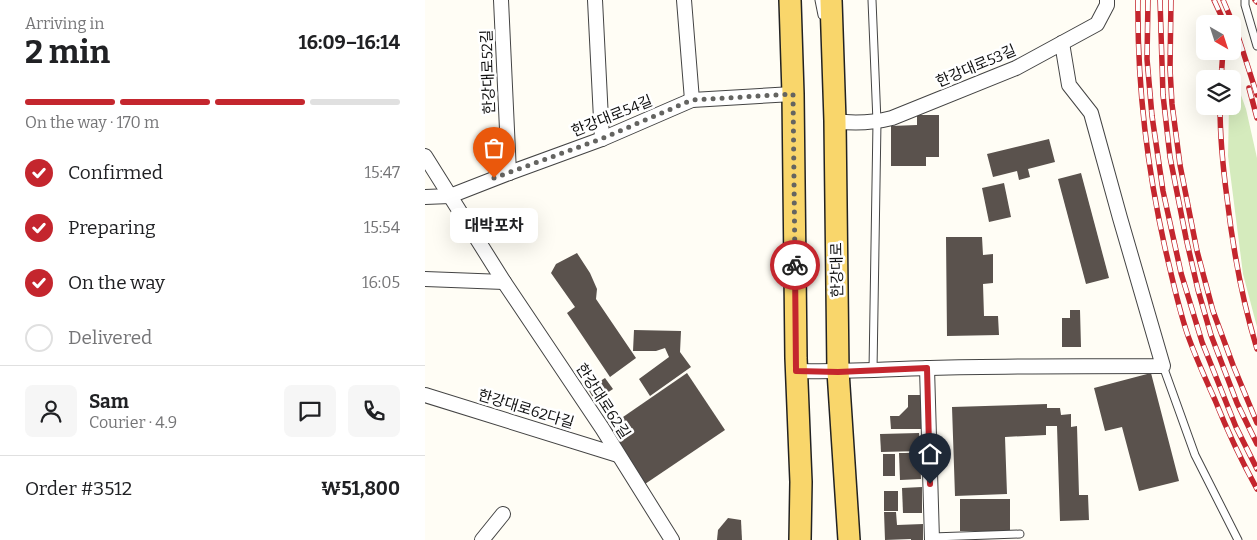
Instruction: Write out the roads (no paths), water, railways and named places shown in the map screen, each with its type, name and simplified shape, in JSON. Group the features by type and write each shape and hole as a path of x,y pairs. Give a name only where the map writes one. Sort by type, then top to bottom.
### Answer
{"main road":[{"path":"790,0 796,371 801,482 800,540"},
{"name":"한강대로","path":"827,9 833,64 835,121 838,372 849,540"}],"street":[{"name":"한강대로52길","path":"501,0 509,173"},
{"path":"595,0 601,139"},
{"path":"684,0 692,100"},
{"name":"한강대로53길","path":"835,121 851,124 877,122 891,118 1016,68 1097,24 1107,6 1107,0"},
{"path":"796,371 838,372 927,368 1163,366 1091,113 1069,85 1061,43"},
{"name":"한강대로54길","path":"450,196 601,139 692,100 793,94"},
{"name":"한강대로62길","path":"425,156 670,539"},
{"path":"425,198 450,196"},
{"path":"425,279 504,282"},
{"path":"927,368 932,538"},
{"name":"한강대로62다길","path":"425,395 618,455"},
{"path":"482,540 503,514"}],"lane":[{"path":"819,0 827,9"},
{"path":"872,0 877,122 873,370"},
{"path":"1245,0 1257,46"},
{"path":"825,28 833,64"},
{"path":"1163,366 1195,455 1238,540"},
{"path":"801,482 807,540"},
{"path":"932,538 1020,534"}],"railway":[{"path":"1138,0 1139,63 1144,125 1153,187 1175,291 1187,333 1197,359 1245,467 1257,489"},
{"path":"1148,0 1147,59 1152,116 1163,191 1181,273 1202,342 1236,427 1257,469"},
{"path":"1160,0 1163,95 1170,157 1186,238 1211,335 1237,403 1257,444"},
{"path":"1171,0 1170,69 1172,104 1180,165 1197,251 1213,311 1257,423"},
{"path":"1214,0 1221,15"},
{"path":"1223,0 1237,33 1257,95"},
{"path":"1222,60 1222,70"},
{"path":"1249,88 1257,118"},
{"path":"1220,115 1223,164 1232,236 1242,293 1257,349"}],"place":[{"name":"대박포차","path":"494,178"}]}
